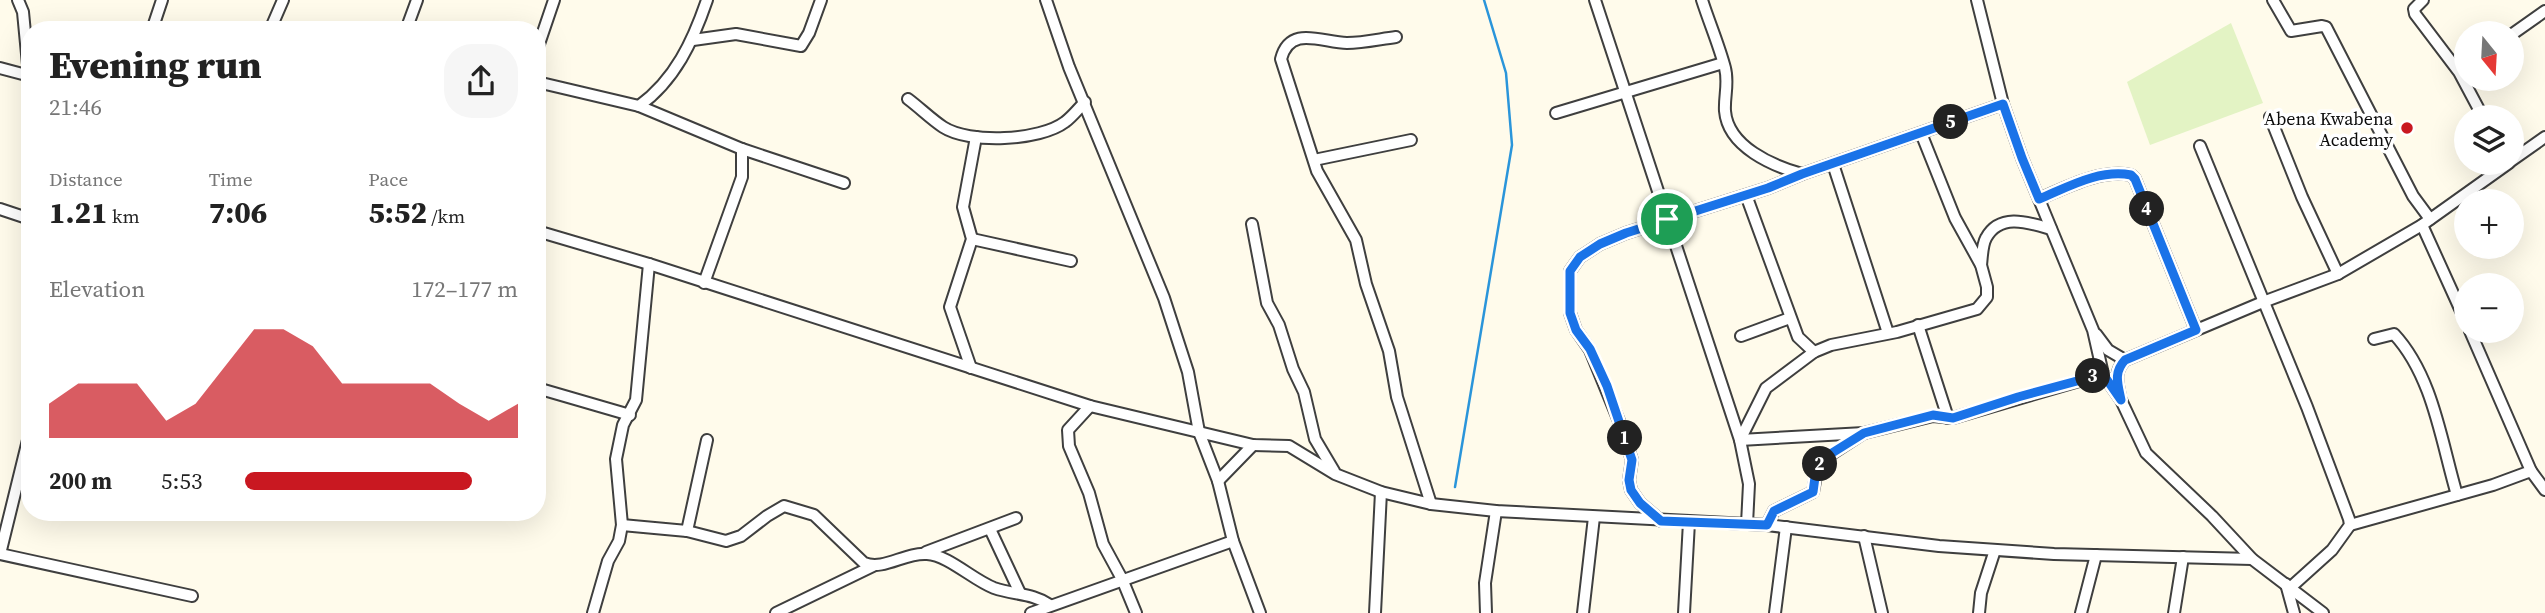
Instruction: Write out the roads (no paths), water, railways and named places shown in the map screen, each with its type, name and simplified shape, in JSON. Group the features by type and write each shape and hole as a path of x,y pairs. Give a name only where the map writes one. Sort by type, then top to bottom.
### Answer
{"street":[{"path":"18,0 24,21"},
{"path":"155,21 162,0"},
{"path":"274,21 283,0"},
{"path":"410,21 417,0"},
{"path":"546,24 554,0"},
{"path":"639,106 657,93 693,40 707,0"},
{"path":"693,40 736,34 801,46 809,33 821,0"},
{"path":"1046,0 1069,67 1168,311 1188,372 1199,432 1218,481 1233,541 1259,613"},
{"path":"1595,0 1740,440 1749,484 1747,524"},
{"path":"1702,0 1723,63 1727,84 1725,111 1733,132 1760,157 1782,169 1802,174"},
{"path":"1977,0 2003,104 2022,158 2093,330 2103,374 2121,400 2146,453 2252,559 2323,613"},
{"path":"2273,0 2291,31 2326,27 2426,222 2454,292"},
{"path":"2423,0 2414,9 2415,14 2454,60"},
{"path":"2524,26 2545,12 2535,0"},
{"path":"1396,37 1348,43 1308,37 1290,43 1284,48 1281,59 1317,171 1356,240 1366,284 1389,351 1397,397 1430,504"},
{"path":"1556,113 1723,63"},
{"path":"0,68 21,73"},
{"path":"546,84 639,106 743,149 845,183"},
{"path":"908,99 943,127 961,135 976,137 1025,137 1041,133 1064,123 1084,102"},
{"path":"1661,521 1640,503 1631,490 1629,480 1632,460 1619,421 1596,362 1576,330 1570,313 1570,271 1580,257 1600,244 1667,219 1746,195 2003,104"},
{"path":"2270,117 2302,197 2338,274"},
{"path":"1740,440 1766,388 1814,352 1831,345 1888,334 1977,309 1983,304 1987,297 1987,287 1981,265 1955,218 1921,133"},
{"path":"971,368 950,307 972,239 963,207 976,137"},
{"path":"2524,152 2545,137"},
{"path":"1314,160 1411,140"},
{"path":"2200,146 2307,407 2350,525"},
{"path":"704,283 742,177 743,149"},
{"path":"1833,164 1888,334"},
{"path":"2039,199 2085,180 2110,174 2131,175 2135,179 2196,330"},
{"path":"2121,400 2116,377 2125,360 2263,302 2338,274 2426,222 2491,175"},
{"path":"1746,195 1798,337 1814,352"},
{"path":"0,209 21,216"},
{"path":"1981,265 1986,238 1997,226 2011,220 2052,229"},
{"path":"1252,223 1268,303 1304,392 1315,439 1335,474"},
{"path":"546,234 649,264 1090,406 1252,445 1289,446 1335,474 1381,492 1430,504 1496,511 1767,525 1939,546 1995,550 2252,559"},
{"path":"972,239 1072,261"},
{"path":"593,613 608,561 619,541 622,525 616,459 623,425 636,400 649,264"},
{"path":"1741,336 1790,318"},
{"path":"1918,325 1948,418"},
{"path":"2093,330 2108,350 2125,360"},
{"path":"2374,339 2394,334 2404,345 2425,386 2457,495"},
{"path":"2475,343 2531,471 2545,490"},
{"path":"1740,440 1864,433 1933,415 1953,418 2103,374"},
{"path":"546,391 630,415"},
{"path":"1090,406 1068,430 1069,446 1089,493 1103,544 1136,613"},
{"path":"1767,525 1774,511 1813,492 1816,470 1824,458 1864,433"},
{"path":"687,531 707,440"},
{"path":"1218,481 1252,445"},
{"path":"21,469 0,554 192,596"},
{"path":"2289,586 2332,550 2350,525 2500,483 2531,471"},
{"path":"1375,613 1381,492"},
{"path":"622,525 687,531 726,541 741,536 784,506 814,515 864,563 873,566"},
{"path":"1486,613 1485,583 1496,511"},
{"path":"1583,613 1594,517"},
{"path":"776,613 873,566 922,553 1016,518"},
{"path":"1684,613 1689,522"},
{"path":"1775,613 1786,527"},
{"path":"990,529 1020,593"},
{"path":"1864,536 1882,613"},
{"path":"1031,613 1233,541"},
{"path":"1979,613 1980,593 1995,550"},
{"path":"922,553 934,554 992,587 1039,597 1051,605"},
{"path":"2081,613 2096,555"},
{"path":"2174,613 2183,557"},
{"path":"2289,586 2294,613"}],"waterway":[{"path":"1455,487 1512,145 1506,73 1484,0"}],"place":[{"name":"Abena Kwabena Academy","path":"2407,128"}]}
